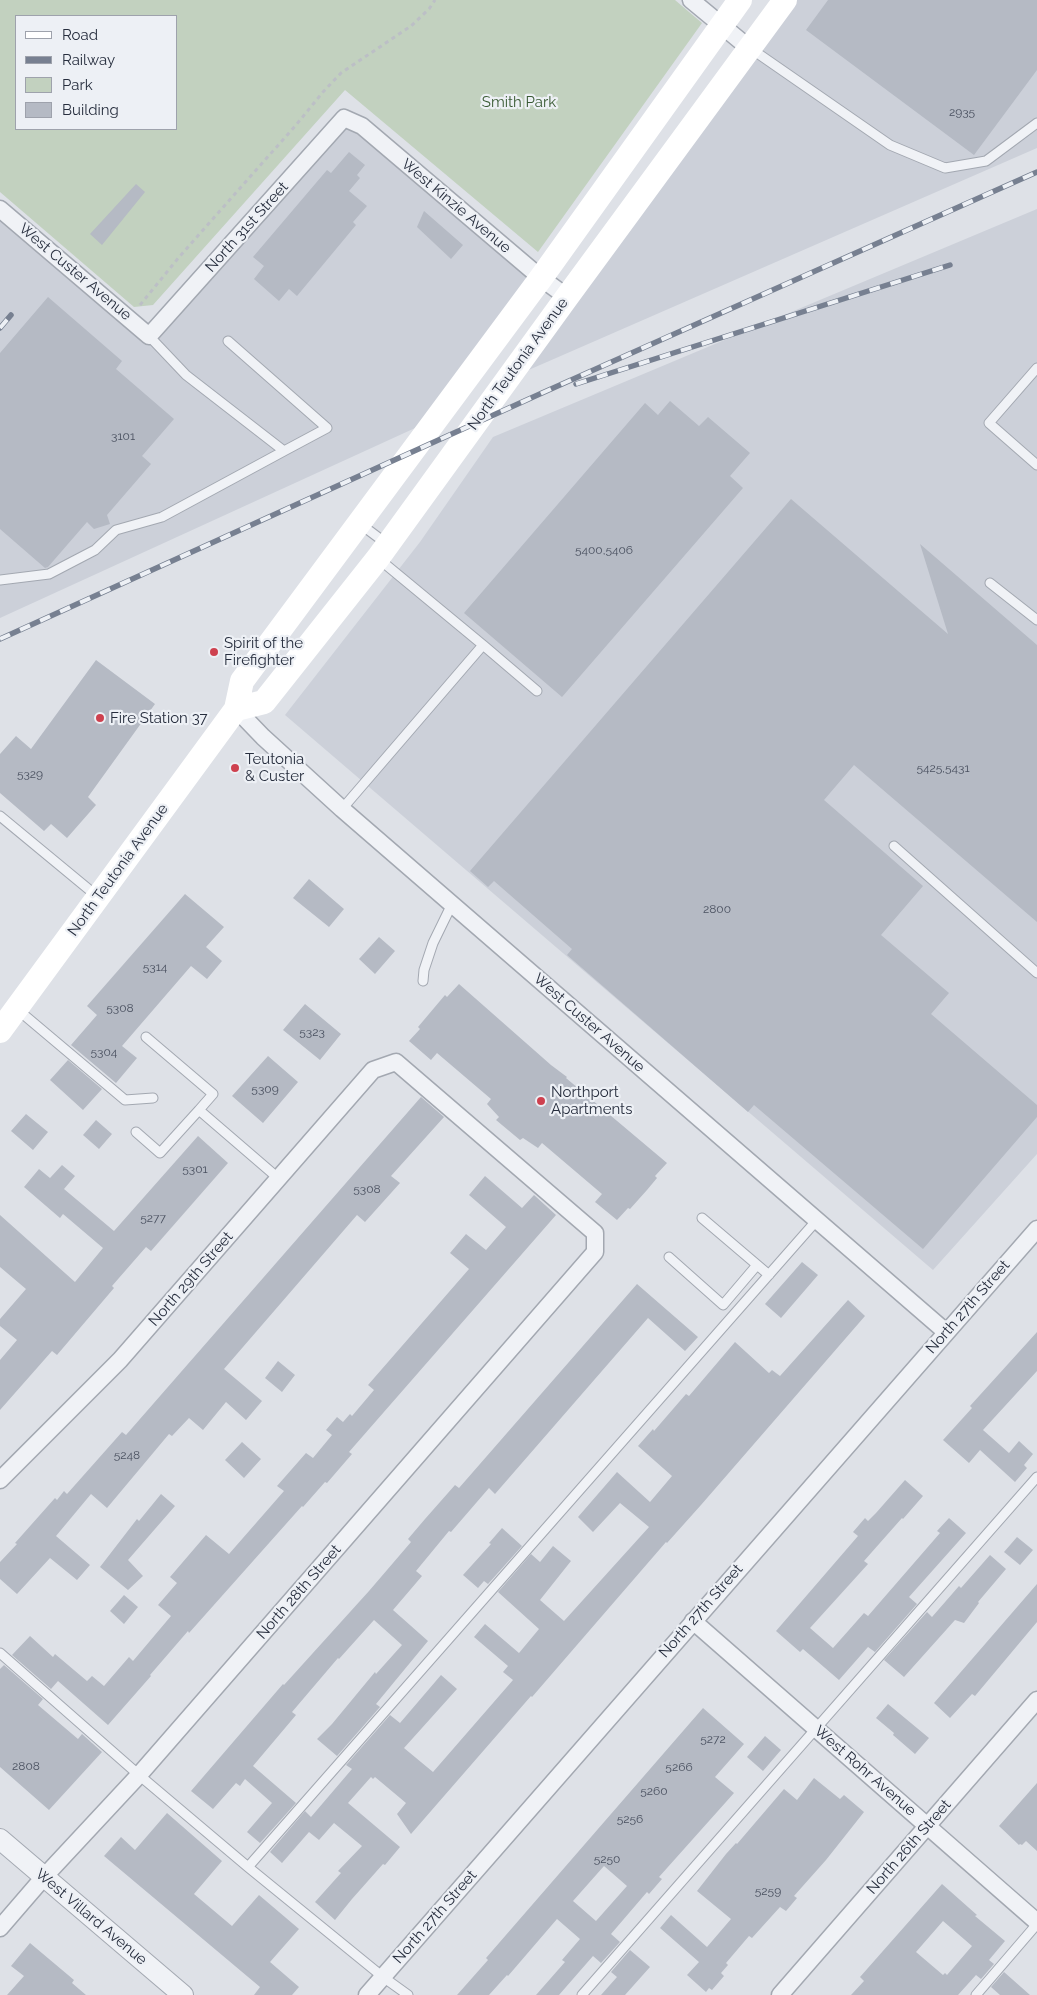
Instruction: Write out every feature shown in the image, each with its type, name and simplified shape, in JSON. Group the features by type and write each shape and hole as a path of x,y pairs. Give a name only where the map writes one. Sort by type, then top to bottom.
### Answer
{"main road":[{"name":"North Teutonia Avenue","path":"8,1017 236,709 242,681 541,278 740,0"},
{"name":"North Teutonia Avenue","path":"236,709 264,702 383,551 785,0"}],"street":[{"path":"691,0 750,48"},
{"name":"West Kinzie Avenue","path":"344,118 362,126 541,278 567,297"},
{"name":"North 31st Street","path":"149,336 344,118"},
{"name":"West Custer Avenue","path":"0,209 149,336"},
{"name":"West Custer Avenue","path":"236,709 263,737 342,809 946,1332"},
{"name":"North 29th Street","path":"0,1480 120,1360 373,1070 396,1062 595,1233 595,1252"},
{"name":"North 27th Street","path":"367,1995 1037,1229"},
{"name":"North 28th Street","path":"0,1928 44,1877 139,1775 595,1252"},
{"name":"West Rohr Avenue","path":"693,1621 1037,1923"},
{"name":"North 26th Street","path":"780,1995 1037,1700"},
{"name":"West Villard Avenue","path":"0,1839 183,1995"}],"lane":[{"path":"750,48 890,145 945,168 986,161 1037,123"},
{"path":"149,336 186,374 284,452"},
{"path":"0,580 49,574 95,550 116,530 162,517 327,428 228,341"},
{"path":"1037,368 989,423 1037,464"},
{"path":"359,523 383,551 483,645 537,691"},
{"path":"990,582 1037,620"},
{"path":"342,809 483,645"},
{"path":"0,816 98,897"},
{"path":"894,846 1037,973"},
{"path":"423,981 424,970 433,943 452,904"},
{"path":"8,1017 125,1100 153,1098"},
{"path":"136,1132 160,1153 213,1094 146,1037"},
{"path":"199,1110 278,1178"},
{"path":"702,1218 769,1275"},
{"path":"248,1867 817,1220"},
{"path":"669,1257 734,1315"},
{"path":"724,1305 757,1265"},
{"path":"582,1995 1037,1477"},
{"path":"0,1653 139,1775 248,1867 383,1977 408,1995"},
{"path":"976,1995 1037,1923"}],"path":[{"path":"131,320 138,307 180,256 323,92 341,73 411,26 429,9 434,0"}],"shaded area":[{"path":"785,0 1037,0 1037,148 508,379"},
{"path":"344,118 541,278 437,418 0,618 0,209 149,335"},
{"path":"1037,209 1037,1154 933,1270 285,715 420,542 493,437"}],"green space":[{"name":"Smith Park","path":"0,0 675,0 702,23 538,252 345,90 153,305 134,307 0,192"}],"building":[{"path":"828,0 1037,0 1037,70 974,155 806,30"},
{"path":"349,152 365,165 357,175 360,178 349,191 367,206 353,222 356,225 297,296 289,289 279,301 254,279 264,266 253,257 327,170 331,173"},
{"path":"136,184 145,192 102,245 90,234"},
{"path":"424,211 463,245 451,259 417,227"},
{"path":"48,297 122,361 116,369 174,419 142,456 151,464 107,515 110,524 94,529 87,522 48,567 45,568 0,529 0,353"},
{"path":"670,401 699,426 708,417 750,453 730,476 743,488 562,697 464,613 645,403 658,415"},
{"path":"791,499 948,634 920,544 1037,645 1037,922 854,765 824,800 923,886 881,935 949,993 931,1014 1037,1105 1037,1117 923,1249 754,1105 748,1112 567,955 572,949 494,881 488,887 470,871"},
{"path":"96,660 155,704 88,797 96,805 67,838 51,824 44,831 0,793 0,754 16,736 31,749"},
{"path":"309,879 344,909 329,927 293,898"},
{"path":"185,894 224,927 206,947 222,961 207,979 191,966 122,1046 137,1058 116,1083 71,1045 97,1015 87,1006"},
{"path":"379,937 395,951 375,974 359,959"},
{"name":"Northport Apartments","path":"459,984 667,1163 655,1176 657,1178 647,1190 617,1220 595,1202 602,1194 542,1143 538,1148 523,1138 520,1140 496,1120 499,1117 487,1104 491,1099 437,1053 431,1060 409,1041 420,1029 418,1027 445,995 447,997"},
{"path":"305,1004 341,1034 320,1060 283,1030"},
{"path":"268,1056 298,1082 263,1123 232,1096"},
{"path":"68,1060 102,1089 83,1110 50,1080"},
{"path":"421,1097 444,1117 391,1176 400,1183 365,1222 357,1215 224,1369 262,1401 246,1420 226,1402 203,1430 189,1418 172,1436 169,1434 107,1508 91,1494 56,1536 90,1565 77,1580 50,1558 17,1594 0,1579 0,1562 17,1544 15,1543 55,1498 57,1500 64,1491 67,1494 122,1432 126,1435"},
{"path":"26,1114 48,1132 33,1150 11,1131"},
{"path":"96,1120 112,1134 99,1149 83,1135"},
{"path":"198,1136 228,1163 151,1251 146,1247 57,1355 52,1351 0,1410 0,1360 17,1340 0,1326 0,1319 26,1289 0,1267 0,1215 75,1282 103,1248 63,1214 60,1218 24,1187 39,1169 50,1178 62,1165 75,1176 64,1189 114,1231"},
{"path":"485,1176 522,1208 534,1195 556,1215 349,1452 352,1454 327,1483 325,1482 302,1506 189,1633 188,1631 108,1725 58,1681 51,1689 12,1655 30,1636 53,1657 55,1654 87,1681 92,1676 104,1686 129,1657 133,1661 171,1616 158,1605 177,1583 170,1577 206,1535 229,1554 284,1491 277,1486 306,1453 313,1458 332,1435 326,1430 337,1417 343,1422 350,1414 352,1416 374,1390 368,1385 469,1269 450,1253 466,1234 486,1250 506,1227 469,1195"},
{"path":"802,1262 818,1275 781,1318 765,1304"},
{"path":"637,1284 698,1337 685,1351 648,1318 495,1494 489,1488 451,1532 449,1531 416,1571 422,1576 393,1610 428,1641 376,1704 380,1707 337,1756 317,1739 332,1724 375,1672 376,1674 402,1645 374,1620 338,1658 292,1712 296,1715 253,1766 296,1803 260,1843 247,1832 272,1803 245,1779 240,1786 236,1783 213,1809 191,1791 283,1684 369,1591 411,1542 408,1539 425,1519 455,1485 459,1488"},
{"path":"848,1300 865,1316 411,1834 397,1814 406,1803 375,1777 373,1779 371,1777 348,1803 400,1847 335,1920 315,1902 341,1873 338,1871 362,1846 334,1823 319,1840 309,1832 282,1863 270,1852 305,1811 311,1817 352,1769 346,1765 390,1715 400,1723 441,1675 457,1689 404,1748 433,1772 513,1680 503,1672 508,1666 474,1637 485,1624 519,1653 539,1629 498,1592 531,1554 540,1562 553,1546 571,1561 540,1600 564,1621 649,1527 620,1503 593,1532 578,1517 617,1472 650,1502 672,1476 638,1446 653,1429 654,1431 686,1394 689,1396 735,1342 769,1373 772,1370 780,1376"},
{"path":"1037,1332 1037,1371 983,1430 1009,1453 1019,1441 1033,1454 1024,1465 1027,1468 1015,1482 980,1450 969,1463 943,1440 972,1408 970,1406"},
{"path":"278,1361 295,1375 282,1392 265,1378"},
{"path":"242,1442 261,1459 244,1478 225,1460"},
{"path":"905,1480 923,1496 864,1561 868,1564 810,1628 833,1648 864,1613 868,1616 940,1533 937,1531 949,1518 966,1533 909,1597 917,1604 875,1652 868,1647 839,1680 803,1649 800,1652 776,1631 858,1536 853,1532 865,1518 868,1521 876,1513"},
{"path":"161,1494 175,1506 128,1560 143,1576 128,1590 100,1567 137,1519 139,1521"},
{"path":"502,1528 522,1546 488,1584 484,1581 478,1588 463,1575 491,1544 489,1543"},
{"path":"1017,1537 1033,1550 1020,1565 1004,1552"},
{"path":"990,1555 1006,1569 978,1602 964,1623 955,1620 904,1677 884,1660 927,1612 932,1617"},
{"path":"1037,1584 1037,1622 975,1696 972,1694 950,1718 934,1703"},
{"path":"124,1595 138,1607 124,1624 110,1611"},
{"path":"4,1665 43,1699 38,1705 78,1739 82,1734 102,1752 49,1810 0,1767 0,1669"},
{"path":"888,1704 929,1738 915,1754 876,1718"},
{"path":"703,1708 744,1744 715,1777 734,1793 659,1877 662,1879 649,1894 647,1892 611,1934 620,1942 601,1963 593,1956 559,1995 536,1995 565,1962 562,1960 580,1939 557,1919 489,1995 457,1995 488,1960 486,1958","holes":["604,1866 627,1886 596,1921 573,1901"]},
{"path":"765,1736 781,1750 763,1771 747,1757"},
{"path":"814,1778 840,1799 844,1795 864,1812 826,1860 794,1896 797,1898 786,1911 780,1907 752,1938 749,1936 726,1963 728,1965 721,1973 724,1976 712,1990 709,1988 706,1992 687,1975 699,1962 660,1928 671,1915 707,1947 731,1919 697,1891 726,1854 737,1844 784,1789 797,1800"},
{"path":"1037,1783 1037,1851 1026,1841 1019,1845 999,1826"},
{"path":"167,1813 222,1861 194,1894 232,1926 259,1895 299,1929 270,1962 299,1987 292,1995 254,1995 260,1987 104,1856 121,1837 135,1850"},
{"path":"942,1884 977,1915 975,1916 1005,1941 989,1960 994,1964 981,1979 976,1975 958,1995 851,1995 864,1981 860,1977","holes":["943,1921 972,1946 947,1975 945,1973 943,1975 916,1952"]},
{"path":"30,1943 74,1980 72,1983 86,1995 7,1995 24,1976 11,1966"},
{"path":"630,1950 650,1967 625,1995 601,1995 617,1977 611,1972"},
{"path":"1004,1972 1030,1995 1000,1995 991,1987"}],"railway":[{"path":"0,639 542,393 1037,172"},
{"path":"576,384 950,265"},
{"path":"0,328 11,315"}],"place":[{"name":"Spirit of the Firefighter","path":"214,652"},
{"name":"Fire Station 37","path":"100,718"},
{"name":"Teutonia & Custer","path":"235,768"},
{"name":"Northport Apartments","path":"541,1101"}]}
